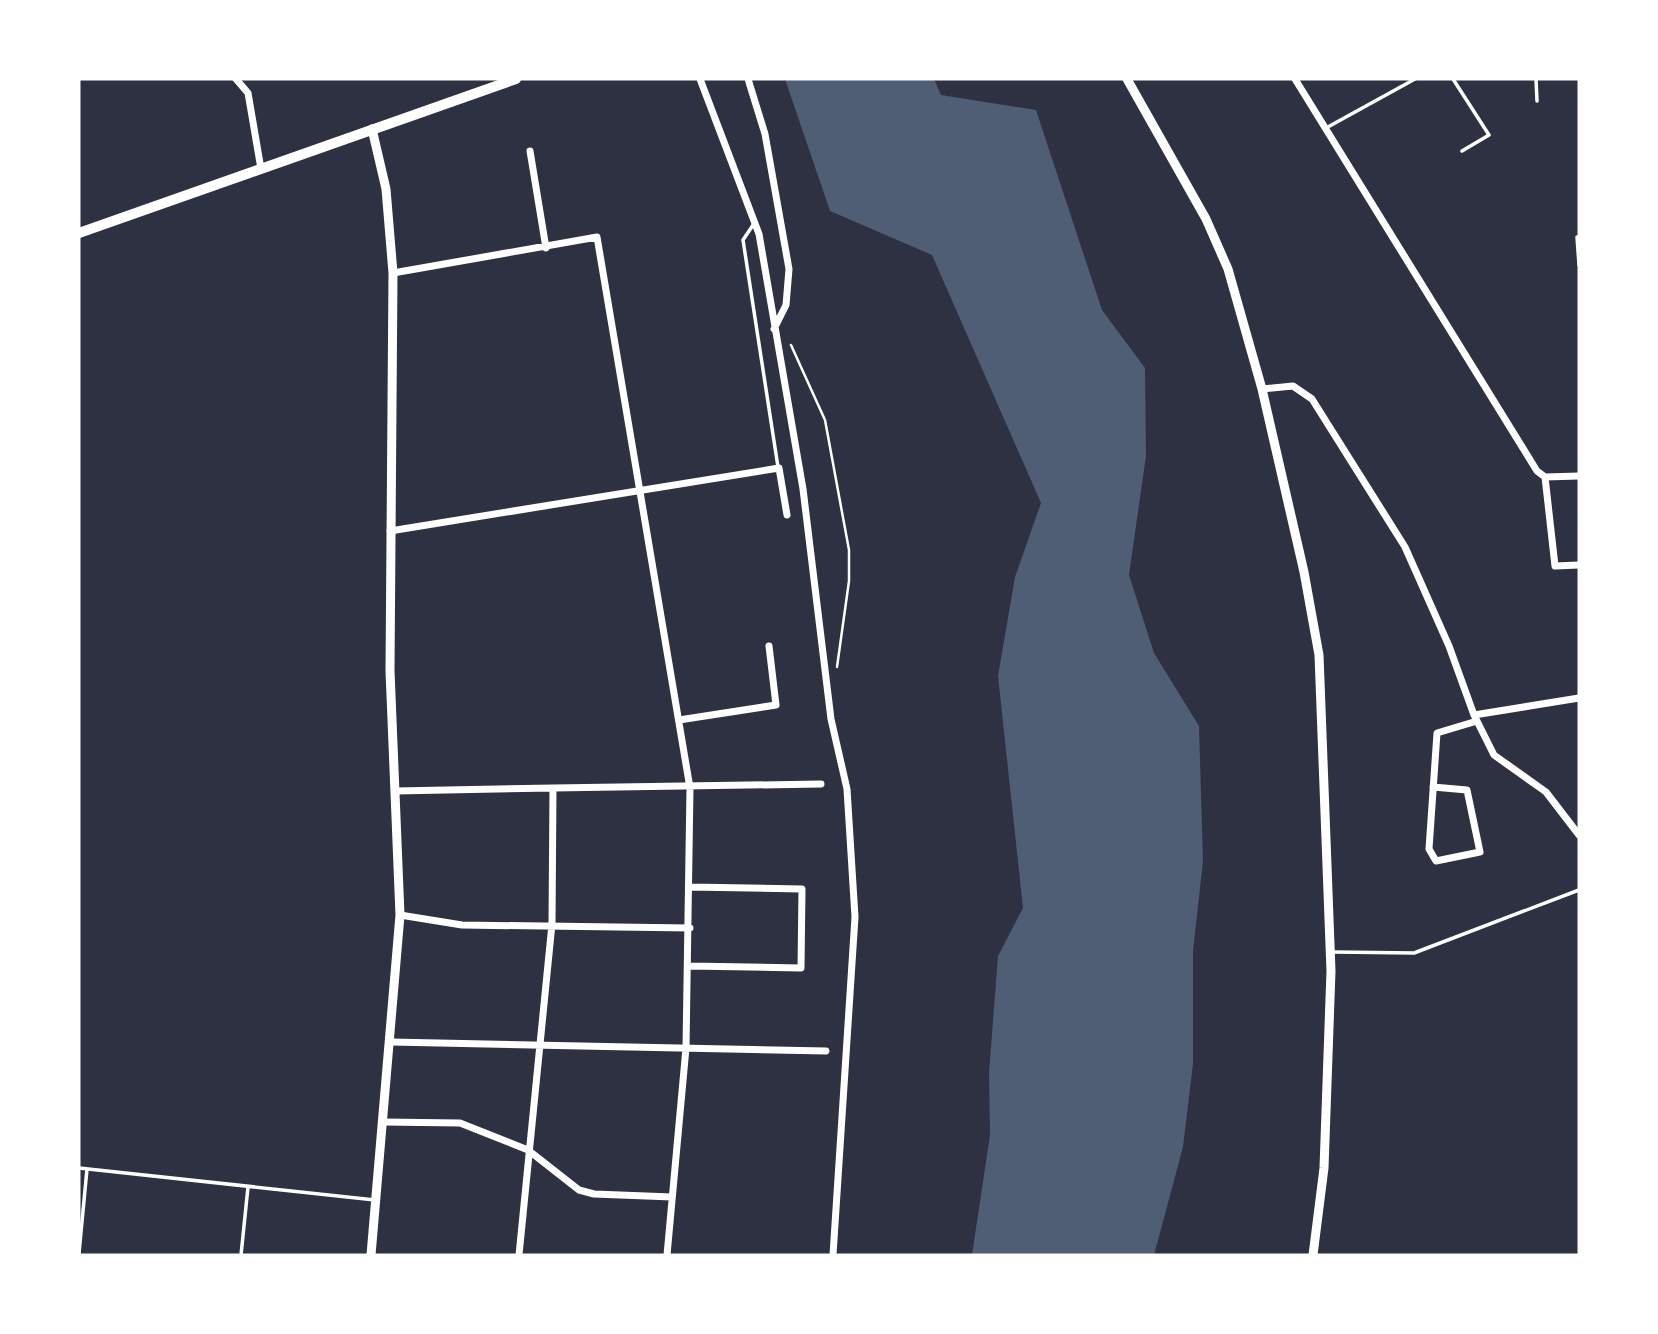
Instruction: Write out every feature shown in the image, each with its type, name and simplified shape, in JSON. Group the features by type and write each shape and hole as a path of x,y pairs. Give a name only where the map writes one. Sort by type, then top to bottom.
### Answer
{"main road":[{"path":"79,233 494,83 516,79"}],"street":[{"path":"236,79 248,93 261,169"},
{"path":"700,79 759,234 773,329 803,489 831,719 847,789 855,917 833,1255"},
{"path":"748,79 765,134 789,269 786,305 773,329"},
{"path":"1128,79 1206,219 1228,269 1262,389 1304,572 1319,655 1331,951 1324,1168 1312,1255"},
{"path":"1295,79 1537,471 1545,477 1579,476"},
{"path":"371,1255 400,915 390,671 393,272 386,189 372,128"},
{"path":"530,151 546,248"},
{"path":"393,272 546,248 597,237 690,788 690,928 686,1048 667,1255"},
{"path":"1262,389 1293,386 1312,399 1405,547 1449,646 1475,718 1494,755 1546,793 1579,835"},
{"path":"390,531 779,468 787,515"},
{"path":"1545,477 1555,566 1579,565"},
{"path":"678,720 776,705 769,646"},
{"path":"1433,787 1467,790 1480,852 1436,861 1429,849 1433,787 1437,733 1475,718 1579,698"},
{"path":"396,791 821,784"},
{"path":"519,1255 528,1150 533,1140 552,924 554,788"},
{"path":"689,965 801,968 802,889 690,887"},
{"path":"400,915 462,925 552,924 690,928"},
{"path":"391,1042 826,1051"},
{"path":"383,1122 460,1123 528,1150 579,1190 594,1194 673,1197"}],"lane":[{"path":"1326,128 1415,79"},
{"path":"1453,79 1489,135 1462,151"},
{"path":"1536,79 1537,101"},
{"path":"755,223 743,240 779,468"},
{"path":"1577,237 1579,265"},
{"path":"1331,951 1414,953 1579,890"},
{"path":"79,1168 375,1200"},
{"path":"79,1253 87,1169"},
{"path":"240,1255 248,1187"}],"path":[{"path":"773,329 790,342 825,420 832,456 849,550 849,581 836,675"}],"water":[{"path":"785,79 934,79 941,95 1036,110 1102,310 1145,368 1146,456 1129,575 1154,653 1199,726 1203,861 1193,951 1193,1064 1183,1147 1154,1255 972,1255 990,1135 989,1073 998,956 1023,908 998,676 1015,577 1041,503 932,255 830,211"}]}
